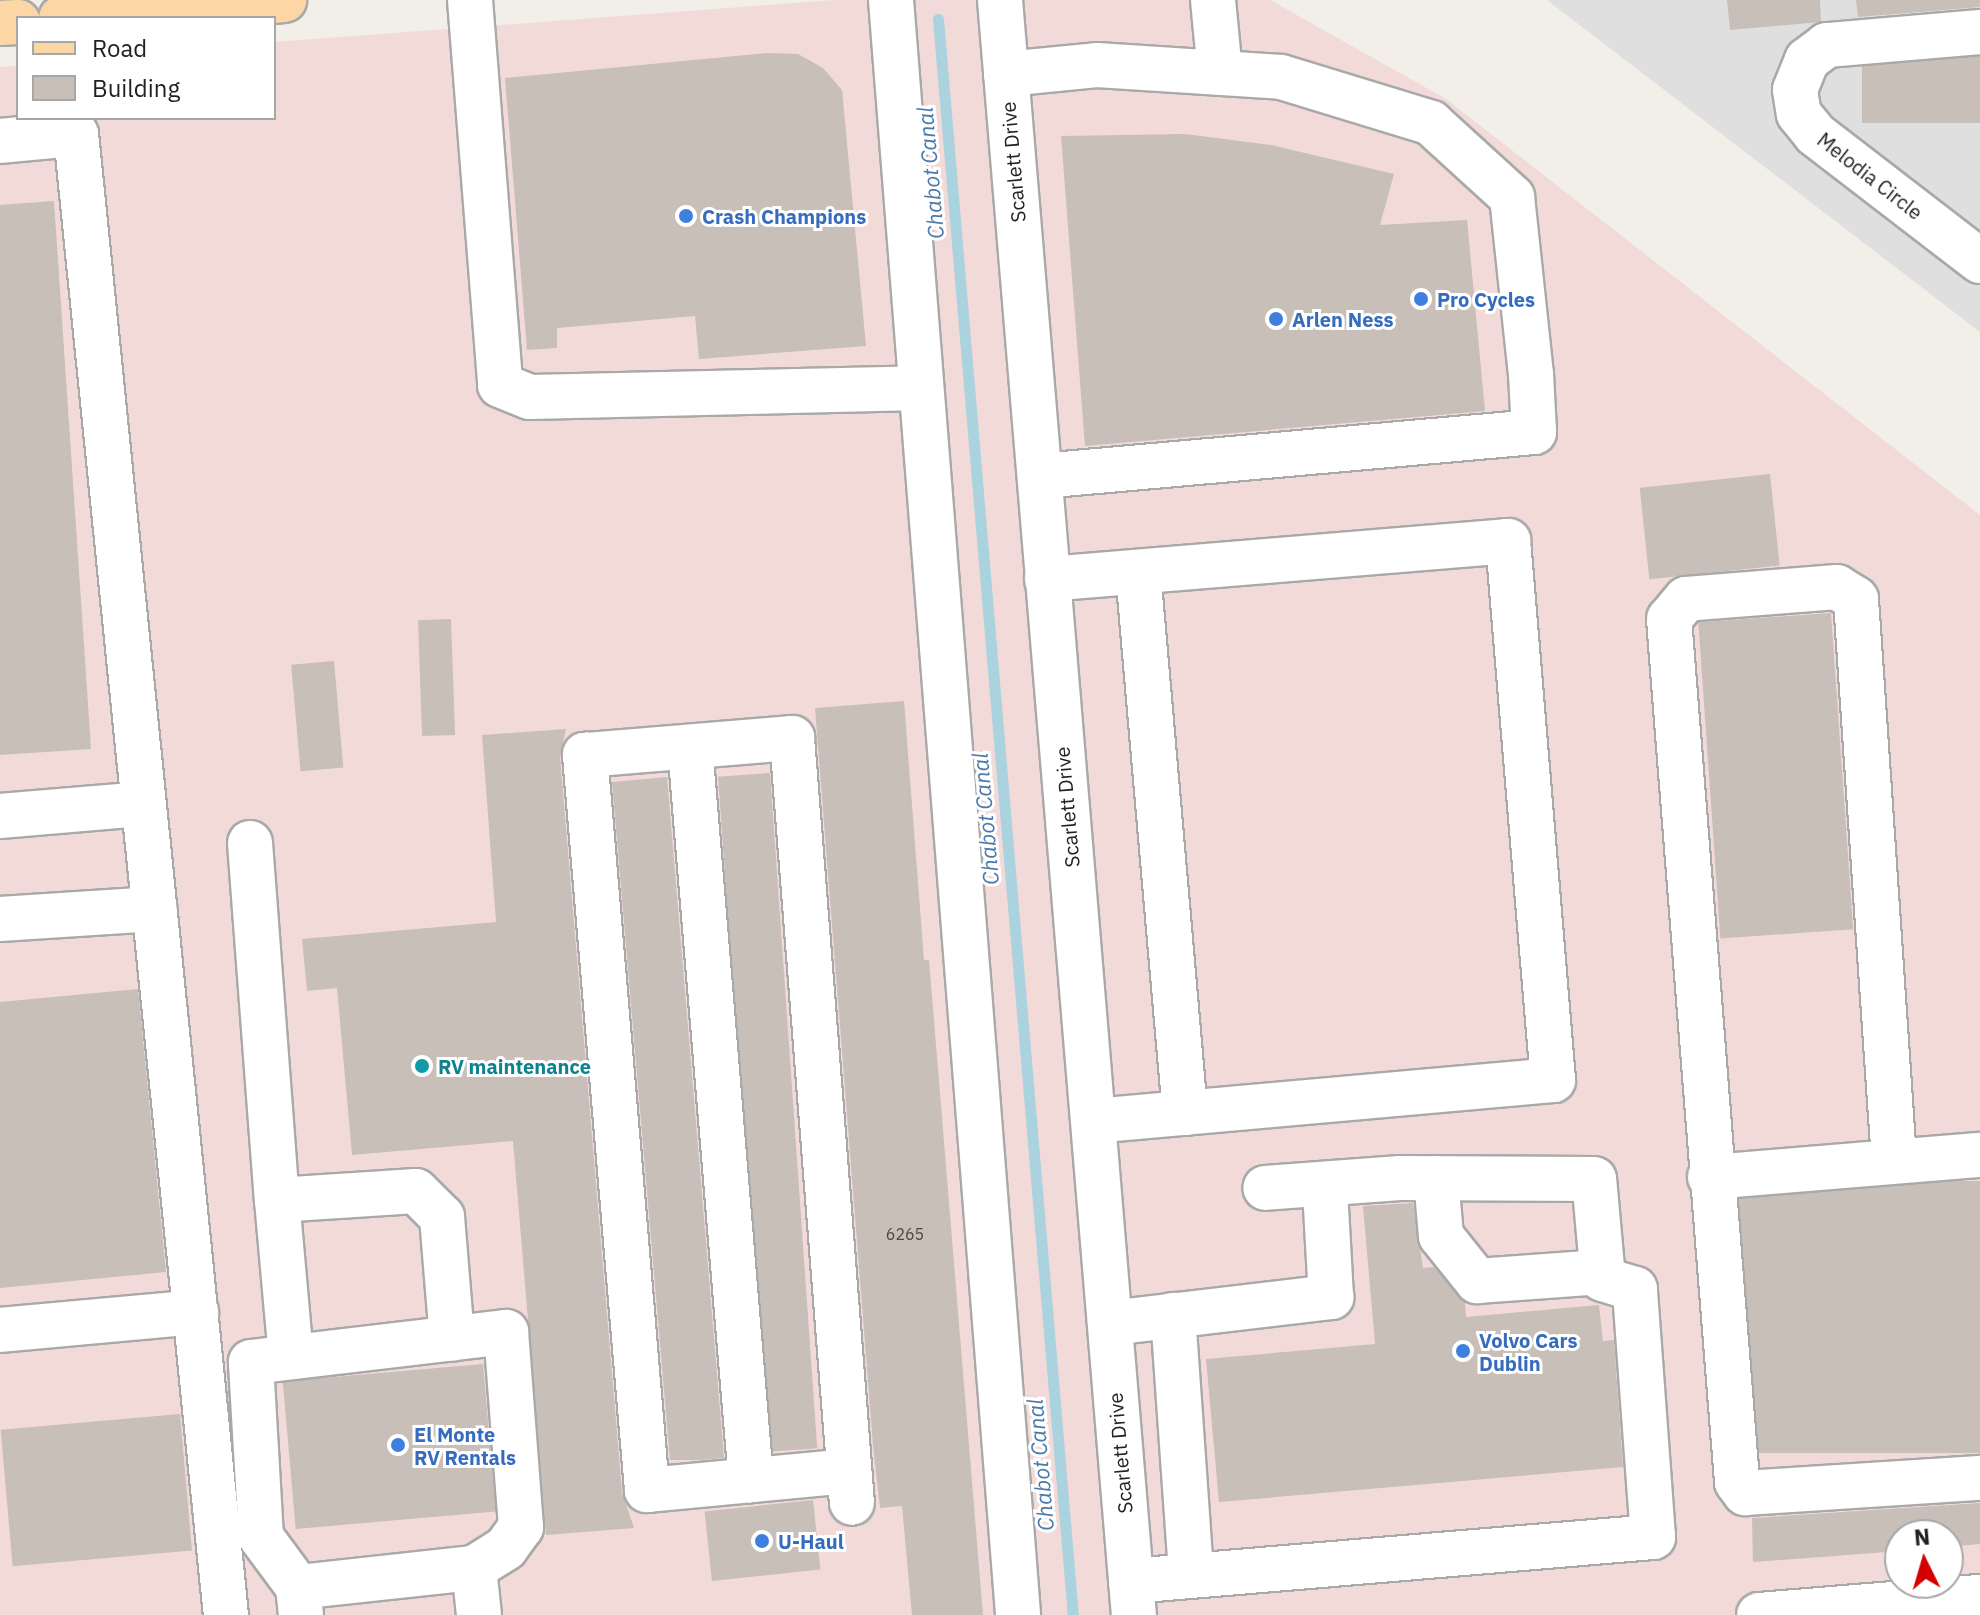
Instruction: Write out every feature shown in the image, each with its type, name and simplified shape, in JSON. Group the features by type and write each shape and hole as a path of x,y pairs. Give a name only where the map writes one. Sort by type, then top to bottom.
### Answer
{"main road":[{"path":"86,16 284,0"}],"street":[{"path":"470,0 500,385 530,397 921,388"},
{"path":"891,0 1018,1615"},
{"name":"Scarlett Drive","path":"1000,0 1132,1598"},
{"path":"1213,0 1220,73"},
{"name":"Melodia Circle","path":"1980,32 1827,45 1807,60 1795,90 1799,114 1815,134 1980,261"},
{"path":"1006,74 1097,65 1281,77 1431,123 1512,197 1534,432 1040,476"},
{"path":"0,141 76,134 226,1615"},
{"path":"1047,579 1508,541 1553,1080 1094,1121"},
{"path":"1138,572 1185,1113"},
{"path":"1894,1160 1856,599 1837,587 1686,599 1669,619 1731,1462 1745,1493 1980,1478"},
{"path":"792,738 851,1487 751,1480 647,1490 585,755 690,747 792,738"},
{"path":"690,747 751,1480"},
{"path":"0,816 144,804"},
{"path":"250,843 291,1357"},
{"path":"0,919 155,909"},
{"path":"1710,1177 1980,1155"},
{"path":"1436,1178 1441,1236 1477,1281 1602,1272"},
{"path":"1132,1598 1191,1575 1653,1537 1635,1289 1603,1279 1594,1179 1436,1178 1325,1188 1265,1188"},
{"path":"1110,1323 1331,1297 1325,1188"},
{"path":"277,1200 416,1191 442,1217 452,1339"},
{"path":"0,1330 196,1312"},
{"path":"1173,1315 1191,1575"},
{"path":"506,1332 521,1527 506,1548 474,1568 299,1601 261,1537 251,1362 452,1339 506,1332"},
{"path":"474,1568 479,1615"},
{"path":"1759,1615 1980,1597"}],"shaded area":[{"path":"834,0 1270,0 1446,99 1980,515 1980,1615 0,1615 0,67 16,66 16,120 276,120 276,42"},
{"path":"1547,0 1980,0 1980,332"}],"building":[{"path":"1727,0 1820,0 1821,22 1730,30"},
{"path":"1856,0 1980,0 1980,7 1858,17"},
{"name":"Crash Champions","path":"767,53 798,54 823,68 842,90 866,346 699,359 695,316 557,328 557,348 527,350 505,78"},
{"path":"1862,57 1980,57 1980,123 1862,123"},
{"name":"Arlen Ness","path":"1185,134 1271,145 1394,174 1380,225 1467,220 1485,411 1085,446 1061,136"},
{"path":"54,201 91,749 0,755 0,205"},
{"path":"1770,474 1780,565 1649,579 1640,488"},
{"path":"1831,613 1853,929 1720,939 1698,622"},
{"path":"451,619 455,735 422,736 418,620"},
{"path":"334,661 343,768 300,771 291,665"},
{"path":"904,701 924,960 929,960 983,1615 912,1615 902,1506 880,1508 873,1445 815,708"},
{"path":"566,729 560,757 622,1492 634,1528 546,1535 513,1141 352,1155 337,988 307,991 302,939 496,922 482,735"},
{"path":"770,773 817,1448 765,1452 718,777"},
{"path":"667,777 724,1458 700,1460 670,1460 612,782"},
{"path":"138,989 166,1272 0,1288 0,1002"},
{"path":"1739,1181 1980,1181 1980,1453 1739,1453"},
{"name":"Volvo Cars Dublin","path":"1413,1203 1423,1268 1434,1267 1465,1302 1466,1317 1599,1305 1603,1341 1614,1340 1623,1467 1219,1502 1206,1359 1375,1344 1363,1206"},
{"name":"El Monte RV Rentals","path":"483,1364 496,1511 296,1529 283,1382"},
{"path":"180,1414 192,1550 13,1566 1,1430"},
{"name":"U-Haul","path":"813,1500 820,1570 712,1581 705,1511"},
{"path":"1980,1503 1980,1544 1964,1546 1964,1519 1884,1519 1884,1552 1753,1562 1752,1518"}],"waterway":[{"name":"Chabot Canal","path":"938,19 1073,1615"}],"place":[{"name":"Crash Champions","path":"686,216"},
{"name":"Pro Cycles","path":"1421,299"},
{"name":"Arlen Ness","path":"1276,319"},
{"name":"RV maintenance","path":"422,1066"},
{"name":"Volvo Cars Dublin","path":"1463,1351"},
{"name":"El Monte RV Rentals","path":"398,1445"},
{"name":"U-Haul","path":"762,1541"}]}
